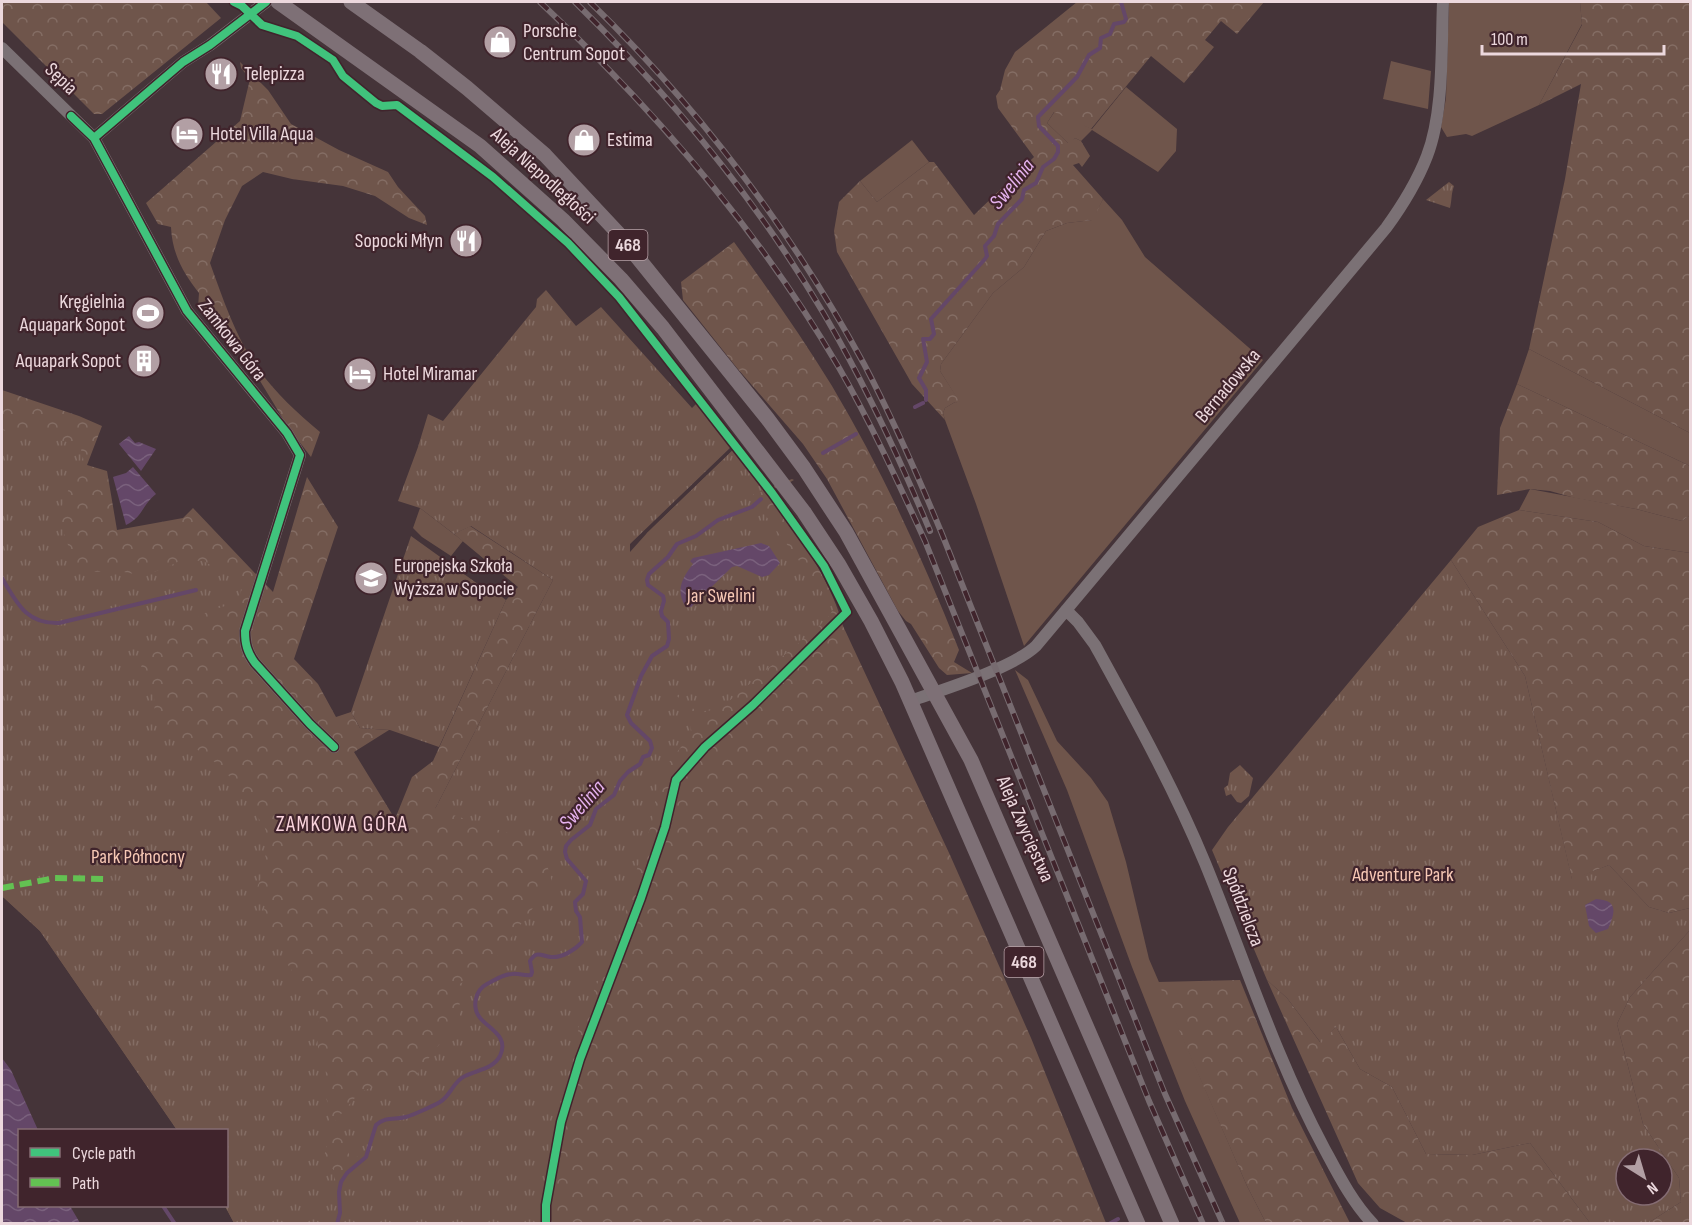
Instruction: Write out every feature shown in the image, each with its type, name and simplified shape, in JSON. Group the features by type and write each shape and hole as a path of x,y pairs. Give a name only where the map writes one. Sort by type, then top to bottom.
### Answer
{"main road":[{"name":"Aleja Niepodległości","path":"278,2 480,146 563,220 621,279 656,320 783,483 839,565 871,621 910,701"},
{"name":"Aleja Niepodległości","path":"351,2 467,88 545,155 617,232 767,418 804,468"},
{"name":"Aleja Zwycięstwa","path":"804,468 846,532 935,693 987,794 1173,1224"},
{"name":"468","path":"910,701 1138,1224"}],"street":[{"path":"93,138 183,62 210,45 266,2"},
{"name":"Bernadowska","path":"910,701 935,693 1025,655 1036,646 1386,228 1400,209 1427,157 1434,132 1439,90 1443,2"},
{"name":"Sępia","path":"2,48 93,138"},
{"name":"Zamkowa Góra","path":"93,138 187,311 287,433 300,455 245,631 245,643 247,652 255,663 334,747"},
{"name":"Spółdzielcza","path":"1066,610 1095,645 1177,800 1205,863 1282,1063 1334,1166 1353,1198 1373,1224"}],"green space":[{"path":"2,2 206,2 221,18 102,114 94,114 2,22"},
{"path":"1077,2 1264,2 1237,34 1221,21 1205,40 1214,47 1184,83 1151,56 1091,129 1054,112 1047,123 1068,143 1075,138 1081,141 1090,156 1082,167 1079,163 1073,165 1103,199 1093,220 1067,223 1046,231 1024,267 993,293 941,364 940,371 962,405 955,402 945,408 943,413 945,420 912,384 837,252 834,231 839,202 860,181 877,202 929,162 934,162 974,215 1034,157 998,108 996,96 1000,90 1005,70 1015,52"},
{"path":"1449,2 1580,2 1582,24 1539,105 1472,136 1466,134 1447,137 1441,127 1446,98"},
{"path":"1580,2 1690,2 1690,433 1529,349 1565,179 1581,84 1539,105 1582,25"},
{"path":"1391,61 1431,71 1428,109 1383,99"},
{"path":"240,62 268,90 291,124 339,150 388,172 398,187 425,216 427,225 409,218 375,196 343,186 292,179 263,172 242,186 225,220 210,263 215,277 237,331 258,369 287,402 320,432 311,457 288,427 254,371 227,336 198,308 199,293 179,262 171,227 158,224 146,203 240,121 250,79 241,68"},
{"path":"1126,87 1177,129 1176,151 1158,172 1092,130 1081,141 1075,138 1069,144 1047,123 1055,111 1092,129"},
{"path":"912,140 929,162 877,202 860,181"},
{"path":"1449,182 1454,186 1450,208 1426,200"},
{"path":"1103,199 1122,220 1145,257 1263,360 1024,646 945,420 943,413 945,408 955,402 960,403 940,371 941,364 993,293 1024,267 1046,231 1067,223 1092,220"},
{"path":"734,242 809,349 850,418 885,482 931,582 959,650 954,662 972,673 947,675 939,668 911,624 898,611 827,479 803,444 737,368 683,300 681,282"},
{"path":"546,290 576,326 601,307 692,408 697,403 731,447 630,544 630,552 733,450 761,486 768,488 794,480 751,496 834,608 818,627 723,706 699,714 668,685 685,706 692,733 659,775 652,822 630,891 619,942 596,986 579,1026 562,1122 545,1177 542,1223 234,1223 226,1207 228,1207 228,1129 176,1129 40,931 2,896 2,428 18,436 27,437 45,433 58,440 80,445 85,466 70,486 60,511 68,545 76,562 88,572 119,571 139,575 161,570 182,560 203,561 240,581 242,589 237,602 207,612 153,644 143,659 140,672 154,697 155,717 168,736 204,753 218,765 233,780 265,828 267,839 264,871 255,892 259,902 265,905 263,916 279,942 288,965 319,1009 320,1020 316,1026 318,1047 326,1064 325,1096 328,1103 330,1132 323,1161 325,1167 333,1169 338,1193 345,1173 363,1163 366,1154 350,1159 346,1140 331,1126 359,1093 385,1081 416,1075 460,1017 459,984 485,973 552,882 541,844 435,809 553,580 471,526 454,534 420,508 398,501 428,414 443,421 536,307 537,299"},
{"path":"1529,349 1690,433 1690,466 1517,384"},
{"path":"1517,384 1690,466 1690,515 1682,521 1550,491 1530,489 1497,495 1500,428"},
{"path":"2,390 102,426 87,465 107,471 117,530 183,518 193,508 273,592 307,477 338,527 294,659 318,684 336,717 351,712 360,728 389,730 354,752 395,819 412,777 433,761 506,600 518,587 454,534 470,526 553,580 435,809 630,579 647,533 733,450 797,534 825,580 843,626 950,855 1031,1038 1106,1223 234,1223 226,1207 228,1207 228,1129 176,1129 40,931 2,896"},
{"path":"1530,489 1636,509 1682,521 1690,515 1690,553 1644,546 1598,522 1519,510"},
{"path":"420,508 463,541 451,556 422,537 413,528"},
{"path":"1519,510 1598,522 1644,546 1690,553 1690,908 1669,913 1649,907 1609,865 1572,880 1525,676 1451,560 1478,527"},
{"path":"411,536 482,587 487,586 506,600 439,747 390,730 360,728 351,712"},
{"name":"Adventure Park","path":"1451,560 1525,676 1572,879 1609,865 1649,907 1669,913 1690,908 1690,930 1630,997 1617,1024 1643,1124 1658,1147 1614,1147 1614,1207 1673,1207 1648,1223 1590,1223 1530,1143 1472,1155 1426,1154 1392,1087 1360,1069 1336,1027 1321,1043 1287,998 1267,980 1212,850 1228,827"},
{"path":"1015,670 1028,680 1057,741 1091,778 1108,802 1126,862 1149,959 1247,1186 1266,1223 1240,1223 1185,1101 1132,967 1067,790"},
{"path":"1240,765 1253,778 1249,796 1241,803 1237,802 1231,794 1226,796 1224,788 1228,785 1230,773"},
{"path":"1690,930 1690,1223 1648,1223 1681,1202 1679,1178 1674,1170 1674,1147 1658,1147 1643,1124 1617,1024 1630,997"},
{"path":"1240,980 1292,1108 1350,1223 1266,1223 1247,1186 1158,982"},
{"path":"1267,980 1287,998 1320,1042 1336,1027 1360,1069 1392,1087 1426,1154 1472,1155 1530,1143 1590,1223 1407,1223 1380,1208 1358,1183"},
{"name":"Adventure Park","path":"1674,1170 1679,1178 1681,1202 1674,1206"}],"water":[{"path":"129,436 135,443 139,442 156,449 141,471 119,444"},
{"path":"133,467 156,494 139,515 126,525 113,477 126,473"},
{"path":"761,543 769,546 780,563 769,575 762,577 737,566 732,567 691,607 686,607 680,590 693,564 690,561 693,558"},
{"path":"1596,899 1609,902 1613,913 1608,929 1596,933 1589,926 1585,905"},
{"path":"2,1058 11,1070 38,1129 18,1129 18,1207 71,1207 80,1223 2,1223"}],"waterway":[{"name":"Swelinia","path":"926,400 926,390 919,378 927,362 923,339 930,339 934,334 931,319 985,259 987,256 985,246 994,236 998,224 1022,199 1024,190 1036,183 1043,167 1054,159 1058,146 1039,126 1038,117 1077,77 1089,55 1100,48 1101,38 1110,34 1114,24 1124,22 1126,19 1121,2"},
{"name":"Swelinia","path":"915,407 923,403"},
{"name":"Swelinia","path":"823,453 856,434"},
{"name":"Swelinia","path":"337,1224 340,1213 341,1182 347,1173 366,1157 376,1125 387,1119 409,1116 440,1102 461,1078 493,1064 500,1056 501,1039 481,1019 476,1010 475,1005 480,990 505,975 531,975 530,961 535,956 539,954 551,957 564,955 582,942 580,917 576,911 575,902 583,894 586,881 567,859 566,846 590,825 596,809 614,795 620,781 640,764 643,757 649,755 652,748 650,741 631,723 627,715 641,676 652,656 667,646 669,639 668,622 662,616 661,611 663,596 648,585 649,574 668,557 677,544 696,536 718,520 752,507 761,499"},
{"path":"2,578 18,603 30,616 38,620 59,623 196,590"},
{"name":"Swelinia","path":"164,1207 175,1224"},
{"path":"1109,1224 1118,1219"}],"railway":[{"path":"540,2 624,85 702,173 774,267 807,315 850,387 925,541 1149,1101 1203,1224"},
{"path":"575,2 645,74 710,150 798,271 854,367 894,448 930,531"},
{"path":"590,2 669,84 740,172 806,266 864,364 933,512 1165,1094 1223,1224"}],"marked path":[{"path":"2,888 55,878 104,879"}],"cycle path":[{"path":"234,2 242,6 262,25 297,36 333,60 343,76 376,103 382,106 397,105 493,177 568,243 619,297 772,493 824,566 847,612 753,705 705,747 676,780 665,827 641,898 580,1059 561,1122 546,1205 546,1224"},
{"path":"94,138 183,62 210,45 266,2"},
{"path":"71,116 94,138 187,311 287,433 300,455 245,631 245,640 255,663 334,747"}],"place":[{"name":"Porsche Centrum Sopot","path":"500,42"},
{"name":"Telepizza","path":"221,74"},
{"name":"Hotel Villa Aqua","path":"187,134"},
{"name":"Estima","path":"584,140"},
{"name":"Sopocki Młyn","path":"466,241"},
{"name":"Kręgielnia Aquapark Sopot","path":"148,313"},
{"name":"Aquapark Sopot","path":"144,361"},
{"name":"Hotel Miramar","path":"360,374"},
{"name":"Europejska Szkoła Wyższa w Sopocie","path":"371,578"}],"district":[{"name":"ZAMKOWA GÓRA","path":"342,824"}],"park label":[{"name":"Jar Swelini","path":"721,596"},
{"name":"Park Północny","path":"138,857"}]}
